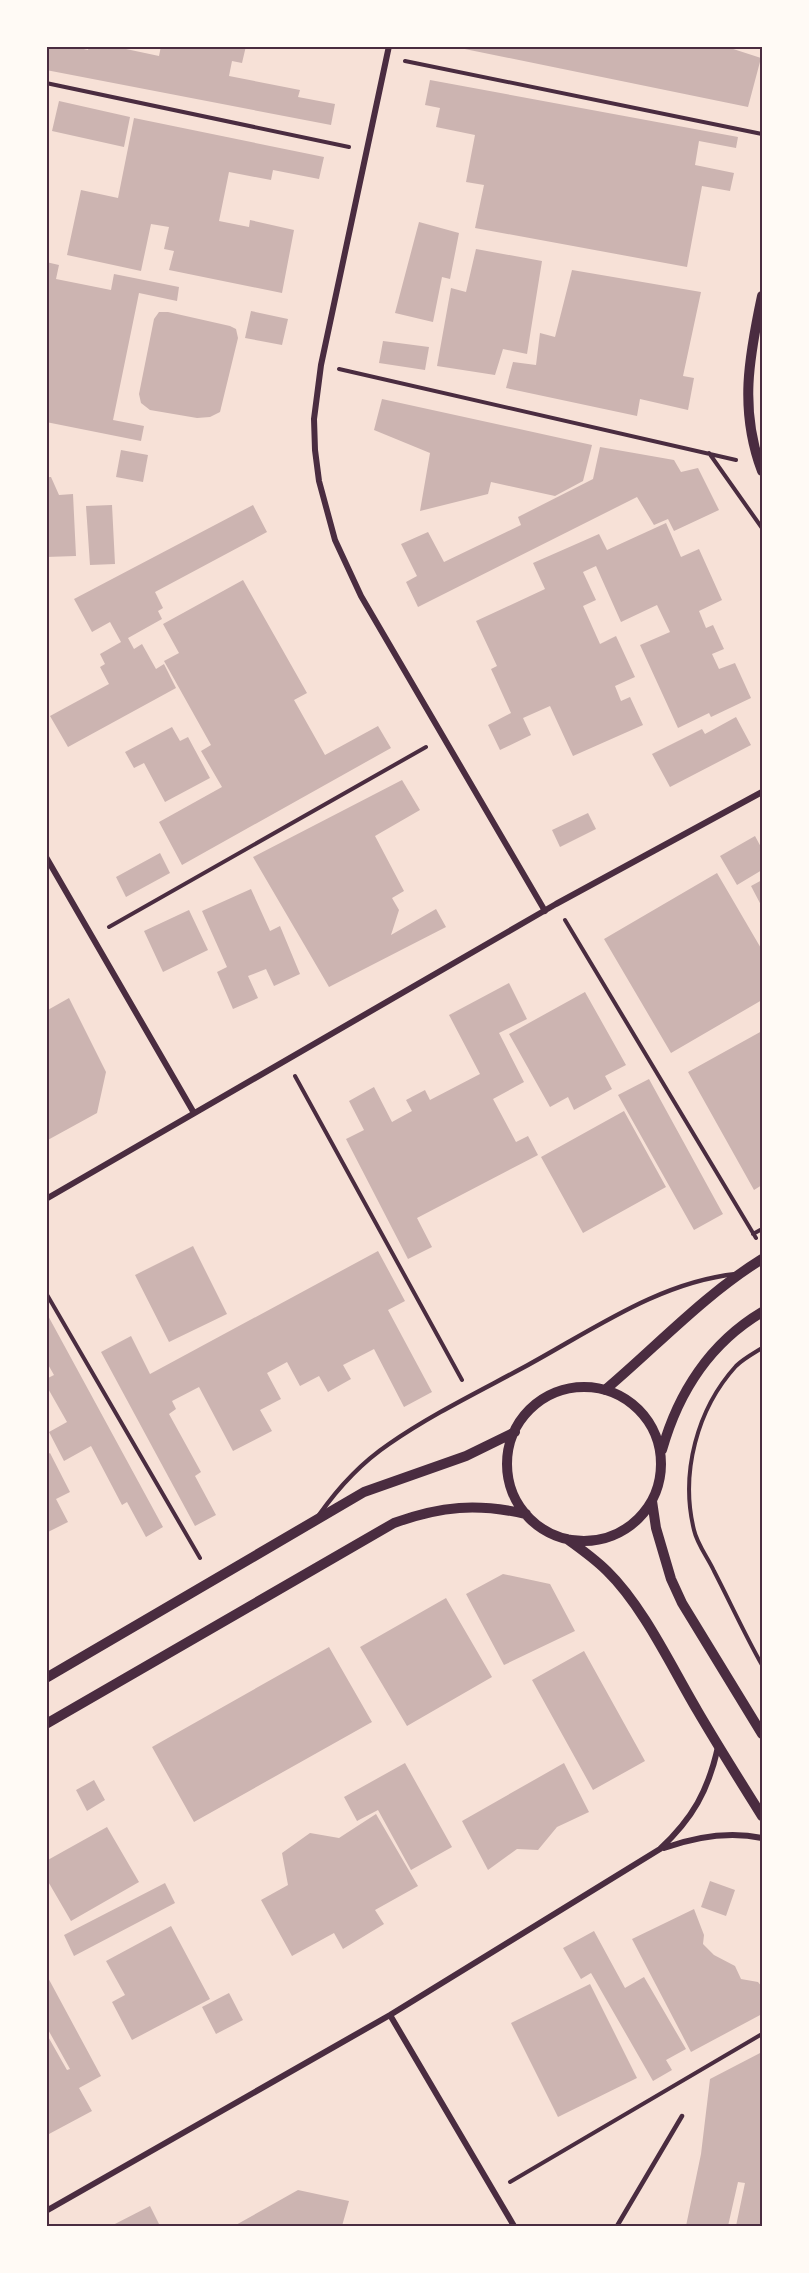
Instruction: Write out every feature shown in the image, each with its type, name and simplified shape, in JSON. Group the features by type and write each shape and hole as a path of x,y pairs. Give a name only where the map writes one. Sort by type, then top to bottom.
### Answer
{"street":[{"path":"389,46 321,365 314,419 319,481 335,540 361,596 545,911"},
{"path":"761,468 748,409 747,379 750,350 762,296"},
{"path":"46,1199 556,904 762,792"},
{"path":"46,857 194,1113"},
{"path":"605,1390 703,1302 738,1274 762,1259"},
{"path":"661,1454 657,1436 642,1413 622,1396 588,1387 552,1394 524,1416 514,1431 507,1466 516,1499 526,1514 552,1534 567,1539 587,1540 607,1537 625,1529 640,1517 652,1501 660,1478 661,1454 669,1425 696,1373 714,1351 736,1330 762,1312"},
{"path":"46,1678 364,1492 466,1456 514,1431"},
{"path":"652,1501 656,1528 670,1579 762,1734"},
{"path":"46,1724 394,1523 446,1508 490,1508 526,1514"},
{"path":"567,1539 589,1554 625,1592 762,1816"},
{"path":"46,2211 390,2015 660,1849 678,1833 693,1814 704,1792 718,1747"},
{"path":"660,1849 707,1836 732,1835 762,1838"},
{"path":"390,2015 514,2226"}],"lane":[{"path":"316,1519 349,1478 368,1460 389,1444 471,1396 655,1296 696,1281 738,1274"},
{"path":"616,2226 682,2116"}],"path":[{"path":"387,57 762,134"},
{"path":"46,83 367,151"},
{"path":"321,365 709,453 761,468"},
{"path":"709,453 762,528"},
{"path":"92,936 443,737"},
{"path":"556,904 758,1242"},
{"path":"286,1060 471,1396"},
{"path":"753,1234 762,1229"},
{"path":"46,1293 200,1558"},
{"path":"762,1348 737,1365 711,1401 700,1425 694,1449 690,1474 690,1500 694,1531 762,1665"},
{"path":"493,2192 762,2034"}],"building":[{"path":"46,46 71,46 88,50 89,46 112,46 159,56 161,46 246,46 242,63 232,61 229,76 300,90 298,97 335,104 331,125 46,70"},
{"path":"450,46 724,46 761,58 748,107"},
{"path":"430,80 738,137 736,148 699,141 695,165 734,173 730,191 702,186 687,267 475,228 484,185 466,182 475,135 436,127 440,108 425,105"},
{"path":"59,101 130,117 124,147 52,131"},
{"path":"134,118 324,157 319,179 273,170 271,180 229,172 219,221 249,227 250,220 294,230 282,293 169,270 174,251 164,249 169,227 151,224 141,271 67,255 81,190 118,198"},
{"path":"419,222 459,233 450,279 442,277 433,322 395,313"},
{"path":"476,249 542,261 527,354 503,349 495,375 437,366 451,288 466,292"},
{"path":"46,262 59,265 56,279 111,290 114,274 179,287 177,301 139,293 113,420 144,426 141,441 46,422"},
{"path":"572,270 701,292 683,376 694,378 688,410 640,399 637,416 506,388 513,362 536,365 540,333 555,337"},
{"path":"251,311 288,319 282,345 245,338"},
{"path":"159,312 168,312 236,329 238,338 220,412 210,417 197,418 150,410 141,403 139,394 154,319"},
{"path":"383,341 429,347 425,370 379,363"},
{"path":"382,399 592,445 583,481 555,496 491,482 488,494 420,511 430,453 374,430"},
{"path":"600,447 674,460 681,472 698,468 719,510 674,531 668,519 654,525 637,497 418,607 406,582 417,576 401,544 428,532 444,562 521,525 518,517 593,479"},
{"path":"121,450 148,455 143,482 116,477"},
{"path":"46,477 51,477 59,495 73,494 76,556 46,557"},
{"path":"112,505 115,564 90,565 86,506"},
{"path":"253,505 267,532 155,592 163,608 158,611 162,619 128,638 134,649 142,644 156,669 164,664 176,688 68,747 50,716 109,684 100,667 105,664 100,654 121,642 110,622 92,632 74,599"},
{"path":"666,523 681,557 699,549 722,600 699,611 706,628 713,625 724,649 712,654 719,669 735,663 751,698 711,717 709,713 678,728 640,645 670,632 657,605 621,622 596,566 583,572 596,600 583,606 600,644 616,636 635,677 615,686 621,701 630,697 643,725 573,756 550,706 523,718 531,735 500,750 488,725 511,713 491,669 497,666 476,621 545,589 533,563 599,534 607,550"},
{"path":"243,580 307,693 294,700 325,755 378,726 391,748 182,865 159,822 222,787 201,751 211,745 164,661 179,653 163,624"},
{"path":"736,717 751,745 670,787 652,754 702,729 705,734"},
{"path":"172,727 180,741 188,737 210,778 165,802 144,763 134,768 125,752"},
{"path":"402,780 420,810 375,836 404,891 392,898 399,910 391,935 436,909 446,927 329,987 253,857"},
{"path":"588,813 596,829 560,847 552,830"},
{"path":"755,836 762,849 762,870 737,885 720,856"},
{"path":"160,853 170,873 126,897 116,877"},
{"path":"717,873 762,950 762,1000 671,1053 604,939"},
{"path":"762,880 762,907 751,886"},
{"path":"251,889 270,931 280,926 300,974 274,986 266,969 248,976 258,998 233,1009 217,972 227,967 202,911"},
{"path":"189,910 208,950 163,972 144,931"},
{"path":"509,983 527,1019 499,1033 524,1082 493,1099 516,1142 528,1136 538,1155 417,1218 432,1247 408,1259 346,1139 364,1130 349,1101 374,1087 392,1122 412,1111 406,1100 425,1090 430,1100 480,1074 449,1015"},
{"path":"585,992 626,1065 605,1076 612,1089 574,1110 568,1097 550,1107 509,1034"},
{"path":"69,998 106,1072 97,1113 46,1141 46,1011"},
{"path":"762,1031 762,1185 754,1190 688,1072"},
{"path":"649,1079 723,1214 694,1230 618,1095"},
{"path":"624,1111 666,1187 583,1233 541,1157"},
{"path":"193,1246 227,1314 169,1342 135,1275"},
{"path":"378,1251 405,1301 388,1310 432,1392 404,1407 374,1349 343,1365 351,1379 328,1392 319,1376 300,1386 287,1362 267,1373 281,1399 260,1410 272,1431 233,1451 199,1387 172,1401 176,1409 169,1414 201,1472 195,1476 216,1515 195,1526 101,1352 131,1336 150,1374"},
{"path":"46,1312 163,1527 146,1537 127,1502 122,1505 91,1446 64,1461 49,1432 67,1422 46,1385 46,1379 54,1375 46,1361"},
{"path":"50,1453 70,1492 56,1499 68,1522 46,1533 46,1455"},
{"path":"503,1574 550,1584 575,1631 504,1665 466,1594"},
{"path":"446,1598 492,1677 407,1726 360,1647"},
{"path":"329,1647 372,1722 194,1822 152,1747"},
{"path":"584,1651 645,1761 593,1790 532,1680"},
{"path":"405,1763 452,1847 411,1870 378,1810 357,1821 344,1797"},
{"path":"564,1763 589,1812 557,1827 538,1850 517,1849 488,1870 462,1821"},
{"path":"94,1780 105,1800 87,1811 76,1790"},
{"path":"376,1814 418,1886 375,1910 384,1924 343,1949 334,1933 292,1956 261,1900 288,1885 282,1853 310,1833 339,1838"},
{"path":"107,1827 139,1882 71,1921 46,1878 46,1861"},
{"path":"710,1881 735,1890 726,1916 701,1907"},
{"path":"165,1883 175,1903 74,1956 64,1935"},
{"path":"694,1909 704,1935 703,1944 714,1955 735,1966 741,1979 758,1982 762,1987 762,2014 691,2052 632,1939"},
{"path":"171,1926 210,1999 132,2040 112,2002 125,1995 106,1961"},
{"path":"594,1931 625,1988 644,1977 686,2049 666,2060 672,2070 653,2081 591,1973 581,1979 563,1948"},
{"path":"46,1974 101,2076 79,2088 92,2111 49,2134 46,2130 46,2033 67,2070 70,2069 46,2026"},
{"path":"590,1984 637,2078 558,2117 511,2023"},
{"path":"229,1993 243,2020 216,2034 202,2007"},
{"path":"762,2052 762,2226 736,2226 745,2183 738,2182 728,2226 686,2226 701,2154 710,2079"},
{"path":"298,2190 349,2201 342,2226 234,2226"},
{"path":"150,2206 160,2226 111,2226"}]}
